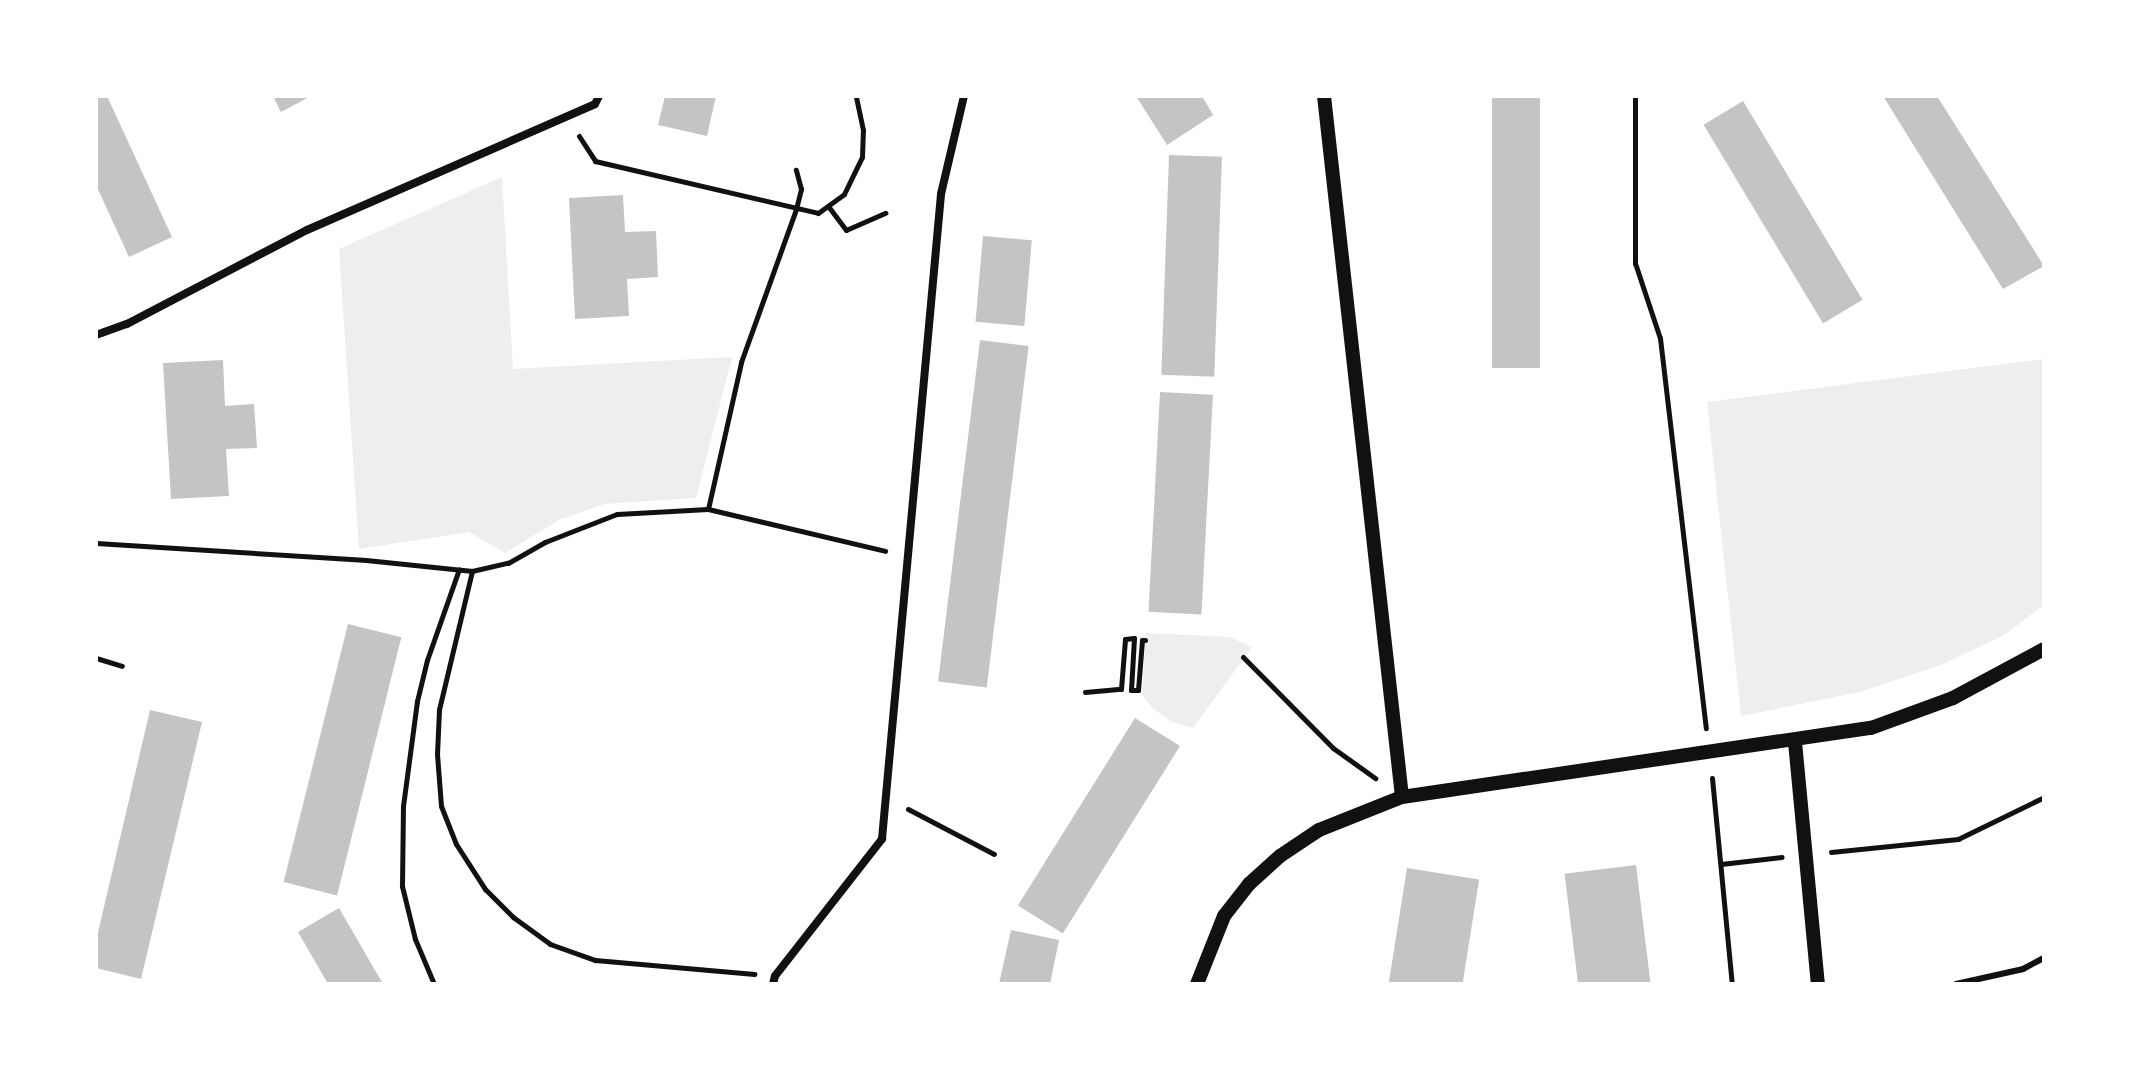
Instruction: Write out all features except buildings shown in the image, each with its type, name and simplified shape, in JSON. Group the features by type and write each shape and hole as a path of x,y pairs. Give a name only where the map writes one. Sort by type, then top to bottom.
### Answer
{"street":[{"path":"96,335 127,324 307,230 595,104 599,96"},
{"path":"774,980 882,839 941,194 964,96"},
{"path":"1324,96 1402,797"},
{"path":"1197,984 1224,916 1259,875 1319,830 1402,797 1795,742 1871,728 1911,715 1988,682 2044,649"},
{"path":"1795,742 1818,984"}],"lane":[{"path":"1956,984 2023,969 2044,958"}],"path":[{"path":"567,117 595,161 818,213 844,194 862,157 863,130 856,96"},
{"path":"1635,96 1635,263 1660,338 1698,655"},
{"path":"708,509 741,362 796,209 801,189 796,170"},
{"path":"828,206 846,230 885,213"},
{"path":"96,543 366,560 472,571 508,563 545,542 617,514 708,509 906,556"},
{"path":"434,984 415,939 402,886 403,806 421,687 459,569"},
{"path":"472,571 439,710 437,754 441,806 456,844 485,889 513,917 550,944 595,960 774,980"},
{"path":"1085,692 1121,689 1125,639 1134,638 1131,690 1138,690 1142,640 1145,640"},
{"path":"1243,657 1333,748 1402,797"},
{"path":"96,658 122,666"},
{"path":"886,797 994,854"},
{"path":"1866,849 1958,839 2044,797"},
{"path":"1719,844 1732,984"},
{"path":"1721,864 1747,861"}],"shaded area":[{"path":"502,177 513,369 732,357 696,498 604,504 559,520 505,553 469,532 359,549 339,249"},
{"path":"2044,359 2044,605 2004,635 1941,665 1860,692 1741,716 1707,402"},
{"path":"1146,633 1230,637 1252,647 1193,728 1172,722 1152,708 1142,694"}]}
